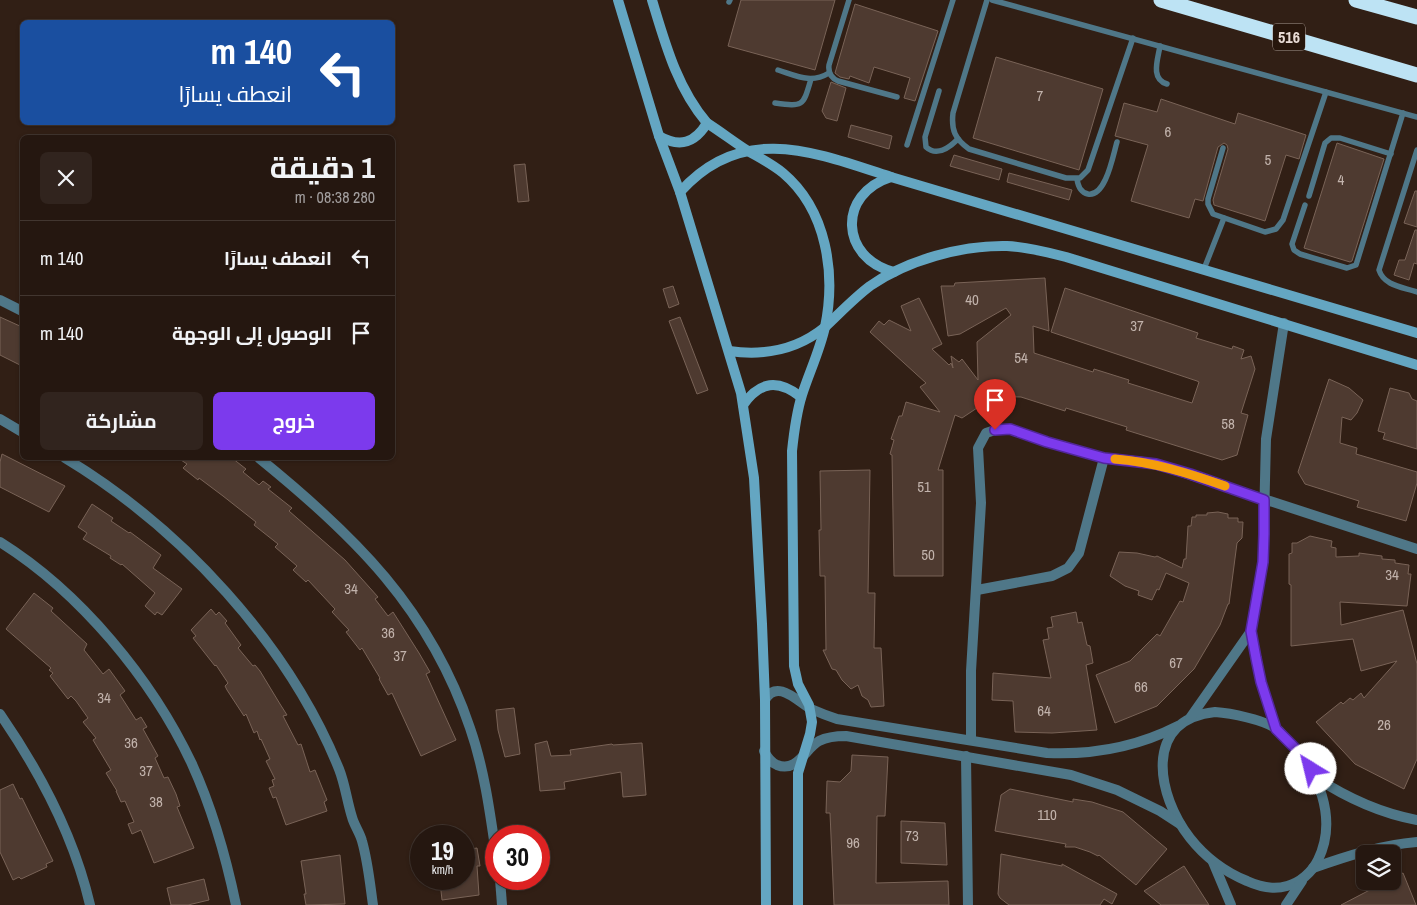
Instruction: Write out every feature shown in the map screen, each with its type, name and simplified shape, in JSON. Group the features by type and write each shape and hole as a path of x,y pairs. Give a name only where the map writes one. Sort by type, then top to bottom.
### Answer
{"highway":[{"name":"516","path":"1161,0 1417,75"},
{"path":"1356,0 1417,17"}],"street":[{"path":"618,0 659,136 680,192 729,351 743,405 754,478 762,624 765,700 766,905"},
{"path":"652,0 675,71 700,114 707,122 783,173 793,183 804,197 825,243 829,277 825,327 801,397 794,425 792,451 794,666 798,684 810,708 812,728 802,757 798,781 798,905"},
{"path":"659,136 670,142 681,143 692,140 702,133 707,122"},
{"path":"680,192 691,180 717,161 747,150 768,149 810,153 830,157 891,177 1417,333"},
{"path":"891,177 869,187 860,196 852,220 852,232 856,244 867,258 882,269 894,272"},
{"path":"729,351 763,353 796,345 825,327 859,295 894,272 922,260 971,248 1006,246 1042,251 1284,323 1417,365"},
{"path":"0,300 20,310"},
{"path":"1276,729 1261,682 1251,631 1263,562 1266,439 1284,323"},
{"path":"743,405 751,394 763,386 777,384 790,388 801,397"},
{"path":"0,420 20,431"},
{"path":"972,740 971,671 981,498 978,448 986,433 1010,429 1047,442 1104,458 1156,464 1417,549"},
{"path":"977,590 1052,576 1061,573 1074,561 1081,545 1104,458"},
{"path":"68,460 86,470 149,519 202,565 248,618 289,676 325,738 340,771 352,820 362,840 373,905"},
{"path":"261,460 316,506 377,566 401,595 422,626 442,659 471,729 481,766 491,825"},
{"path":"0,542 38,569 69,596 120,651 150,691 192,763 216,826 236,905"},
{"path":"1251,631 1186,722 1168,741 1162,760 1167,793 1181,824 1200,850 1212,861 1240,878 1263,887 1281,888 1290,886 1305,877"},
{"path":"765,700 770,692 780,690 810,708 837,719 1038,752 1098,752 1129,745 1156,736 1206,713 1224,712 1250,718 1276,729 1304,758 1322,794 1326,821 1324,848 1313,868 1286,905"},
{"path":"0,714 33,765 60,818 76,858 90,905"},
{"path":"764,750 770,760 781,766 793,765 807,750 821,740 837,736 1048,770 1094,782 1139,800 1181,824"},
{"path":"966,756 968,905"},
{"path":"1314,776 1338,792 1370,807 1417,820"},
{"path":"1313,868 1378,848 1417,842"},
{"path":"1212,861 1231,905"},
{"path":"501,890 502,905"}],"lane":[{"path":"849,0 829,73 838,81 898,97"},
{"path":"907,145 953,0"},
{"path":"987,0 953,113 952,124 954,134 969,149 1066,178 1077,179 1084,176 1088,170 1133,38"},
{"path":"992,0 1417,117"},
{"path":"1160,46 1156,72 1159,80 1167,84"},
{"path":"778,70 811,79 819,78 829,73"},
{"path":"775,103 798,105 804,100 811,79"},
{"path":"939,91 925,137 926,147 930,150 940,151 952,145 958,139"},
{"path":"1223,148 1208,199 1210,210 1213,214 1265,232 1270,232 1280,225 1326,92"},
{"path":"1305,205 1292,244 1294,250 1300,254 1347,268 1354,267 1358,263 1403,113"},
{"path":"1309,196 1324,144 1331,138 1340,138 1391,154"},
{"path":"1077,179 1078,186 1083,192 1091,194 1098,192 1103,185 1117,142"},
{"path":"1417,150 1379,270 1382,278 1388,282 1417,292"},
{"path":"1204,269 1224,218"}],"building":[{"path":"741,0 835,0 815,70 728,46"},
{"path":"855,4 938,31 915,101 904,98 910,78 874,67 869,83 850,76 849,79 840,77 835,73"},
{"path":"996,57 1103,89 1079,170 973,138"},
{"path":"831,82 846,88 837,121 826,118 822,111"},
{"path":"1161,99 1235,124 1238,113 1306,135 1299,159 1286,155 1265,221 1214,205 1213,200 1228,149 1224,143 1218,147 1203,201 1195,199 1189,218 1131,201 1148,145 1115,136 1124,103 1157,112"},
{"path":"851,125 892,136 889,149 848,137"},
{"path":"1337,143 1384,159 1352,261 1350,262 1304,248"},
{"path":"954,155 1002,169 999,180 950,166"},
{"path":"525,164 529,201 518,202 514,165"},
{"path":"1009,173 1072,190 1069,200 1007,182"},
{"path":"1415,191 1417,191 1417,227 1404,223"},
{"path":"1415,230 1417,230 1417,264 1414,263 1409,280 1394,275 1399,260 1405,260"},
{"path":"1045,278 1049,331 1033,326 1034,353 1093,372 1094,369 1129,380 1128,383 1192,403 1199,382 1051,332 1065,288 1198,333 1196,338 1232,349 1233,346 1244,350 1241,359 1251,356 1255,369 1241,413 1248,415 1237,455 1222,460 1126,430 1127,427 1066,408 1065,411 1021,397 980,396 983,404 962,418 955,415 938,470 943,470 943,576 894,576 892,455 890,454 894,440 891,439 899,416 902,416 906,402 940,412 920,387 926,383 870,332 879,321 884,325 889,320 911,331 901,306 919,298 942,344 932,349 949,365 951,363 953,368 951,356 959,362 962,359 978,380 977,342 1011,315 1006,308 960,334 948,336 941,286 954,286 955,283"},
{"path":"673,286 679,304 669,308 663,289"},
{"path":"0,317 20,326 20,365 0,355"},
{"path":"680,317 708,390 697,394 669,321"},
{"path":"1329,379 1349,388 1363,400 1357,413 1351,420 1342,417 1340,443 1357,448 1356,454 1417,472 1417,483 1406,521 1357,507 1359,501 1305,484 1298,472"},
{"path":"1390,388 1409,393 1412,399 1417,401 1417,449 1383,439 1385,433 1378,431"},
{"path":"2,454 65,486 49,512 0,487 0,462"},
{"path":"181,460 235,460 246,469 243,472 259,485 263,481 271,487 268,489 292,508 289,511 345,560 378,597 375,599 388,616 393,612 419,653 430,672 426,674 456,740 421,756 392,693 388,695 362,648 360,650 346,632 349,630 332,612 335,609 308,580 306,582 293,570 297,566 275,547 278,544 254,525 256,522 183,468 187,464"},
{"path":"870,470 868,593 875,593 874,648 881,648 884,706 871,707 868,700 862,696 858,685 851,689 836,670 832,669 823,650 826,650 825,576 820,576 819,530 821,530 820,471"},
{"path":"92,504 113,518 111,521 130,532 161,555 153,568 182,589 162,615 157,612 155,615 145,606 155,593 122,564 83,539 87,533 78,527"},
{"path":"1218,512 1228,514 1228,518 1238,518 1238,522 1243,522 1242,538 1237,543 1229,604 1220,625 1194,669 1157,706 1115,723 1096,675 1130,661 1157,634 1160,636 1180,601 1183,602 1189,583 1166,573 1159,590 1157,589 1152,600 1138,595 1139,591 1125,586 1110,576 1119,552 1157,556 1182,568 1184,559 1186,559 1188,526 1191,526 1192,517"},
{"path":"1310,536 1332,541 1331,547 1336,548 1336,557 1359,556 1359,553 1382,556 1382,559 1395,560 1395,563 1409,565 1408,574 1411,574 1407,606 1340,602 1341,625 1403,610 1417,664 1417,759 1404,789 1355,764 1316,722 1341,702 1343,704 1350,698 1353,700 1361,693 1364,698 1397,661 1361,671 1353,639 1291,646 1289,554 1292,553 1292,543 1297,543"},
{"path":"34,593 53,608 51,611 87,644 84,650 103,674 109,669 125,691 120,695 136,720 141,717 147,727 143,729 158,756 155,758 164,778 168,777 176,794 180,806 177,807 194,848 154,863 141,830 132,834 128,824 134,822 125,801 121,802 117,791 106,773 111,770 93,740 96,738 83,722 88,718 76,701 71,696 68,699 50,676 53,673 49,670 51,668 6,629"},
{"path":"211,609 216,615 219,612 227,621 225,623 241,645 238,648 253,666 255,665 260,671 287,715 283,716 298,745 301,744 310,772 315,770 327,800 324,802 327,811 286,825 276,797 273,798 269,788 274,786 272,780 275,779 266,761 270,759 261,739 257,731 254,733 246,714 244,716 227,690 225,686 228,683 216,665 193,638 196,636 191,630"},
{"path":"1076,612 1078,623 1082,622 1087,645 1090,646 1093,663 1086,665 1097,730 1052,733 1015,732 1013,701 992,700 993,673 1051,678 1043,640 1049,639 1047,628 1053,627 1051,617"},
{"path":"514,708 520,754 505,757 498,730 496,710"},
{"path":"547,741 551,756 571,755 570,750 612,744 642,743 646,795 623,797 621,772 564,782 565,789 540,791 535,744"},
{"path":"852,755 888,757 885,816 877,816 876,883 948,881 949,905 834,905 830,813 826,813 827,781 840,782 851,771"},
{"path":"13,784 20,799 22,798 53,861 46,864 47,867 21,879 19,877 13,880 0,852 0,790"},
{"path":"1010,789 1073,802 1073,799 1092,802 1123,812 1167,849 1136,885 1099,855 1075,847 1065,847 1066,844 995,831 1001,795"},
{"path":"901,821 945,823 947,865 901,863"},
{"path":"475,848 477,848 480,866 477,866 479,895 442,900 441,890 475,890"},
{"path":"1001,854 1062,866 1062,864 1117,894 1112,904 1104,899 1100,905 1009,905 998,894"},
{"path":"340,855 345,904 306,905 301,861"},
{"path":"1184,866 1209,905 1161,905 1144,891"},
{"path":"1403,873 1416,905 1341,905 1370,890 1401,890 1401,874"},
{"path":"204,879 209,900 188,905 171,905 167,888"}],"slow traffic":[{"path":"1115,459 1156,464 1225,486"}],"route":[{"path":"995,430 1010,429 1047,442 1104,458 1156,464 1264,500 1263,562 1251,631 1261,682 1276,729 1304,758 1311,769"}]}
